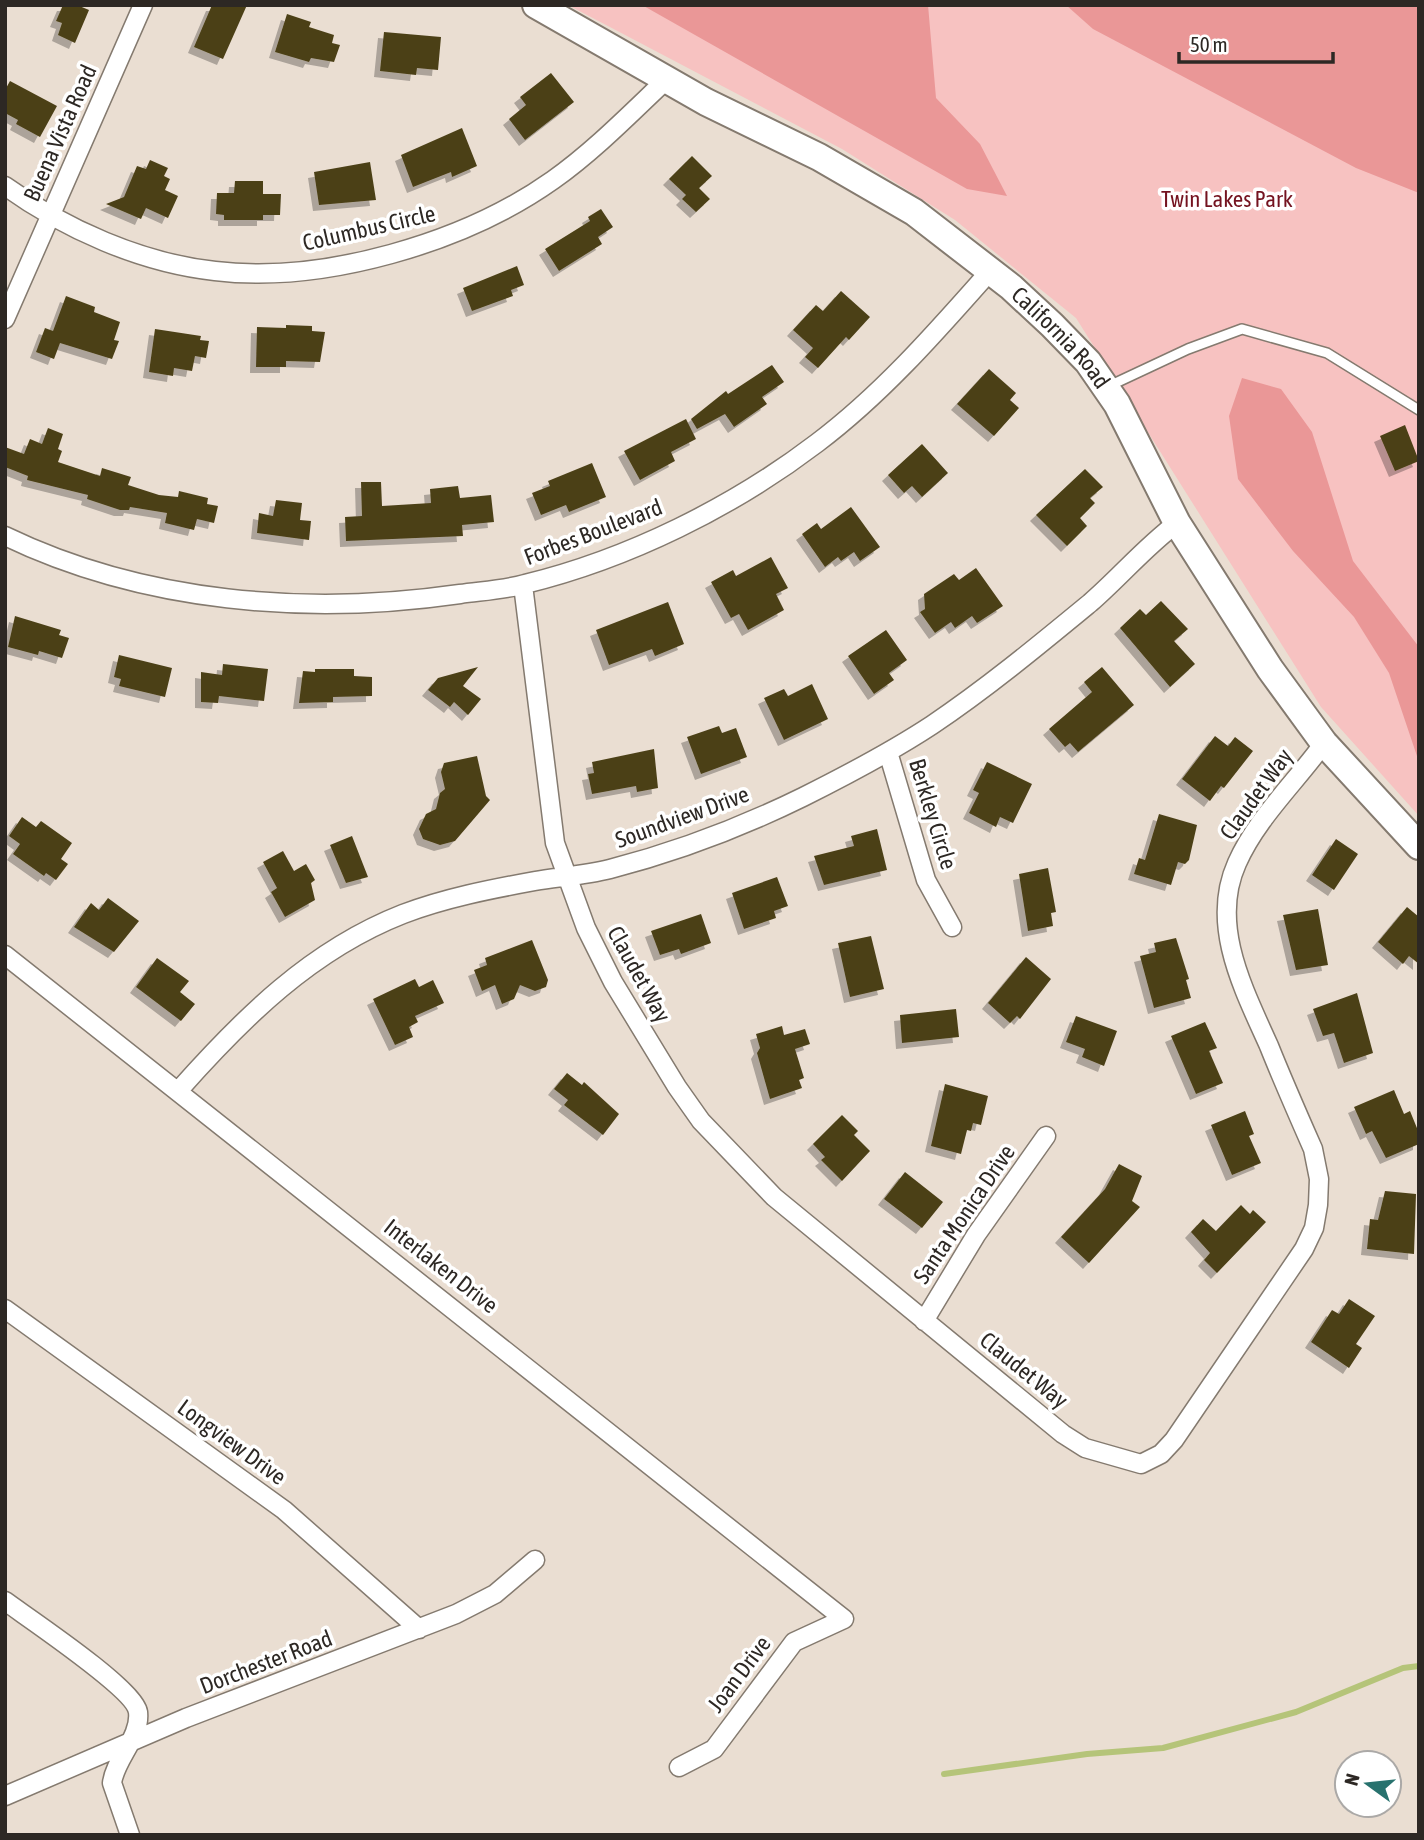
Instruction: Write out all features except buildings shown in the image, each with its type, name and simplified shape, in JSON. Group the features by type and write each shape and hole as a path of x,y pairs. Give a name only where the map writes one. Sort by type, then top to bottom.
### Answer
{"main road":[{"name":"California Road","path":"536,5 706,102 861,180 914,212 990,271 1052,325 1088,362 1106,387 1177,523 1270,669 1324,743 1419,846"}],"street":[{"name":"Buena Vista Road","path":"5,319 143,5"},
{"name":"Columbus Circle","path":"5,186 83,232 133,251 214,271 281,273 341,265 453,233 500,210 552,180 668,78"},
{"name":"Forbes Boulevard","path":"5,536 79,566 155,586 234,599 358,604 414,601 523,585 590,565 658,536 766,477 817,443 867,402 990,271"},
{"name":"Soundview Drive","path":"178,1090 233,1030 271,994 343,944 401,915 433,904 566,876 608,870 734,828 802,798 888,752 932,725 1035,648 1095,598 1154,540 1177,523"},
{"name":"Claudet Way","path":"523,585 555,843 566,876 612,982 701,1121 774,1197 924,1321 1085,1448 1126,1462 1141,1464 1161,1454 1174,1440 1304,1249 1314,1228 1319,1179 1313,1149 1238,976 1230,944 1227,905 1231,877 1250,838 1324,743"},
{"name":"Berkley Circle","path":"888,752 926,880 952,927"},
{"name":"Interlaken Drive","path":"5,955 844,1619"},
{"name":"Santa Monica Drive","path":"924,1321 976,1235 1046,1136"},
{"name":"Longview Drive","path":"5,1309 284,1510 419,1629"},
{"name":"Dorchester Road","path":"5,1796 128,1744 419,1629 495,1594 535,1560"},
{"path":"5,1601 110,1678 135,1704 139,1713 136,1728 112,1783 130,1835"},
{"name":"Joan Drive","path":"679,1767 713,1749 794,1642 844,1619"}],"lane":[{"path":"1106,387 1155,363 1242,329 1327,353 1419,410"}],"green space":[{"name":"Twin Lakes Park","path":"568,5 1419,5 1419,816 1321,707 1076,318 955,220 842,149"}],"shaded area":[{"path":"642,5 928,5 936,98 980,144 1007,196 967,189"},
{"path":"1066,5 1419,5 1419,193 1356,168 1093,29"},
{"path":"1242,378 1281,389 1312,432 1353,561 1419,647 1419,762 1389,673 1354,617 1293,551 1238,479 1229,416"}],"waterway":[{"path":"944,1774 1087,1754 1163,1748 1296,1712 1403,1668 1419,1666"}]}
